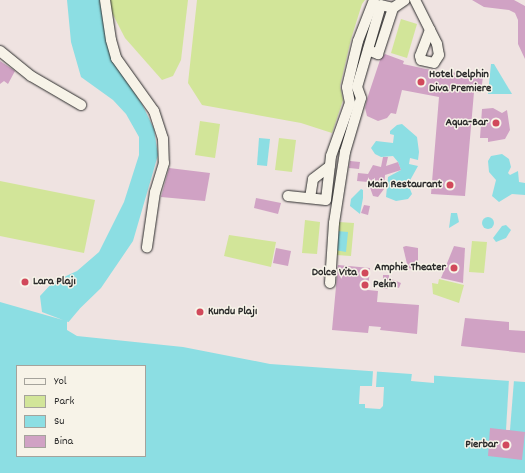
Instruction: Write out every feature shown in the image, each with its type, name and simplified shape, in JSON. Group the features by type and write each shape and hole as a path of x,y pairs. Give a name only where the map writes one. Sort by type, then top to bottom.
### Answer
{"street":[{"path":"105,0 111,40 116,58 154,111 164,139 164,163 156,192 147,248"},
{"path":"288,196 326,200 330,166 350,103 347,87 358,41 374,0"},
{"path":"330,283 334,223 345,152 361,98 357,87 381,5 393,8 405,0"},
{"path":"415,0 430,30"},
{"path":"0,51 31,76 81,105"},
{"path":"310,198 313,179 330,166"}],"green space":[{"path":"109,0 188,0 181,60 173,76 162,80 125,38 109,7"},
{"path":"197,0 365,0 362,4 351,39 340,86 343,100 332,133 301,123 202,105 188,83"},
{"path":"401,19 417,24 407,58 391,53"},
{"path":"200,121 220,124 215,158 195,155"},
{"path":"279,138 296,140 292,172 275,170"},
{"path":"0,181 95,200 84,253 0,236"},
{"path":"305,220 320,222 317,254 302,253"},
{"path":"339,222 354,223 351,256 336,255"},
{"path":"229,235 276,242 271,267 224,256"},
{"path":"472,241 487,242 484,273 469,272"},
{"path":"439,279 464,285 459,303 433,294 432,283 438,284"}],"water":[{"path":"67,0 101,0 116,65 142,104 154,129 158,155 133,241 101,288 67,321 67,330 77,336 183,347 270,364 525,382 525,473 0,473 0,302 63,320 42,312 40,296 53,282 77,271 99,252 124,202 139,155 139,137 126,114 113,100 81,77 71,42"},
{"path":"491,64 494,64 512,94 488,94"},
{"path":"402,124 417,137 419,152 418,160 410,158 409,164 418,166 408,184 412,194 408,199 396,201 386,197 388,177 401,170 398,162 393,156 381,157 375,154 371,148 376,141 393,143 394,135 390,134 390,131 397,125"},
{"path":"259,138 270,139 267,166 257,165"},
{"path":"502,154 509,159 511,167 508,173 510,175 518,171 519,182 525,183 525,195 512,194 499,202 492,196 496,180 489,172 488,161 491,156"},
{"path":"361,189 363,190 363,198 360,214 350,206 351,199"},
{"path":"451,213 457,213 459,222 449,228"},
{"path":"488,217 492,219 494,223 492,227 488,229 484,227 482,223 484,219"},
{"path":"506,225 511,230 506,238 496,242 493,238 502,226"},
{"path":"337,231 348,232 346,252 335,250"}],"pier":[{"path":"373,371 377,371 376,387 384,387 383,406 380,409 365,408 365,404 359,404 360,386 372,386"},
{"path":"412,373 434,374 434,383 411,381"},
{"path":"509,379 514,380 510,430 506,430"}],"building":[{"path":"472,0 514,0 525,6 525,59 518,44 518,20 515,13 509,10 484,7"},
{"path":"385,54 404,61 403,64 426,69 483,76 481,93 474,92 465,196 431,194 439,97 402,90 396,114 391,113 387,118 378,121 367,116 365,108 367,99 380,60"},
{"path":"0,61 15,71 8,84 4,81 0,84"},
{"name":"Aqua-Bar","path":"493,108 502,113 507,110 510,130 505,139 488,142 488,138 480,138 482,109"},
{"path":"383,157 388,157 386,166 398,162 401,170 385,175 384,189 378,197 373,196 368,182 357,181 358,173 368,174 373,165 381,167"},
{"path":"350,161 360,162 359,169 349,168"},
{"path":"169,168 210,173 205,201 161,197"},
{"path":"256,198 281,203 278,214 254,208"},
{"path":"364,205 370,206 368,215 361,213"},
{"name":"Amphie Theater","path":"454,246 465,248 463,283 441,278"},
{"path":"403,247 418,248 418,270 408,268"},
{"path":"276,248 291,251 288,266 273,263"},
{"path":"338,265 370,268 368,290 378,291 377,302 419,305 417,334 380,330 381,327 369,326 368,333 332,330"},
{"path":"383,275 389,275 389,278 401,283 399,288 389,284 388,289 383,289"},
{"path":"465,318 509,322 509,330 525,331 525,353 461,346"},
{"name":"Pierbar","path":"490,428 525,432 522,460 488,456"}],"waterway":[{"path":"68,321 78,309"}],"place":[{"name":"Hotel Delphin Diva Premiere","path":"421,82"},
{"name":"Aqua-Bar","path":"496,123"},
{"name":"Main Restaurant","path":"450,185"},
{"name":"Amphie Theater","path":"454,268"},
{"name":"Dolce Vita","path":"365,273"},
{"name":"Lara Plajı","path":"25,282"},
{"name":"Pekin","path":"365,285"},
{"name":"Kundu Plajı","path":"200,312"},
{"name":"Pierbar","path":"506,445"}]}
